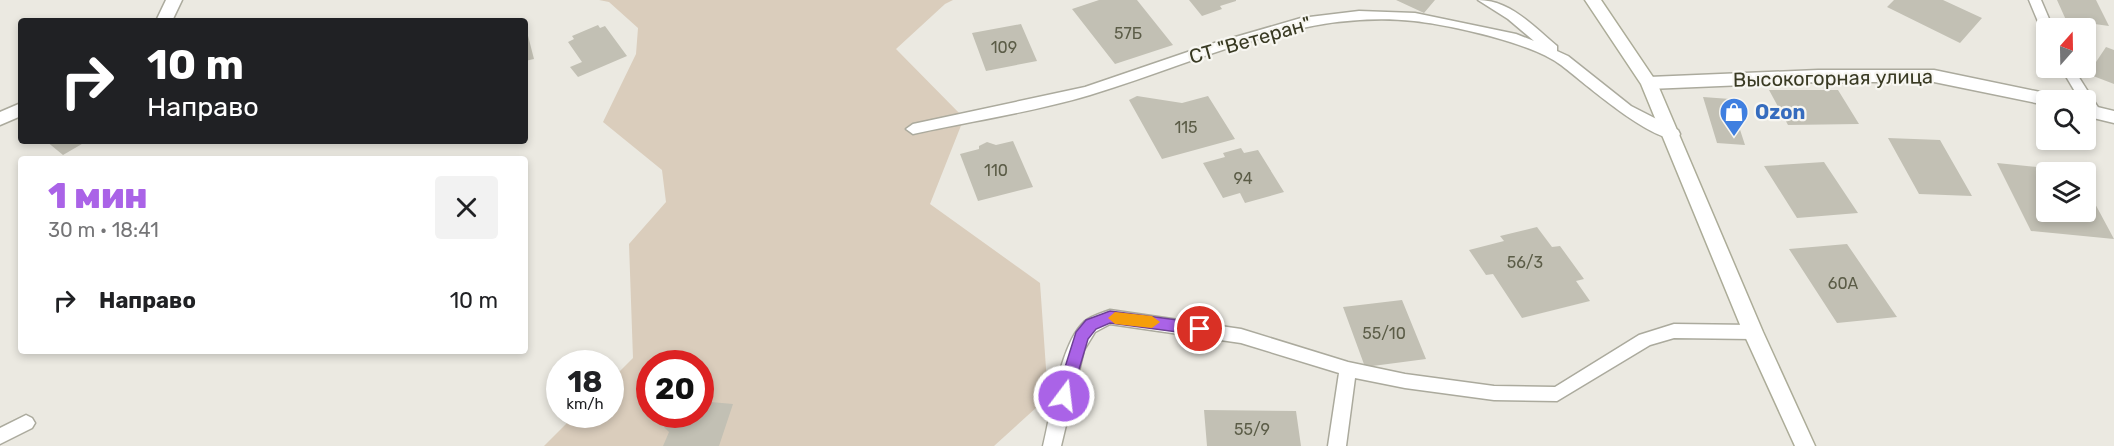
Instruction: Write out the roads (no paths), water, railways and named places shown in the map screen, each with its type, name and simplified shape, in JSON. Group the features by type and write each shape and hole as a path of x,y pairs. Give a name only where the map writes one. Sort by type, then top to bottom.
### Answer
{"street":[{"path":"166,18 174,0"},
{"path":"1593,0 1649,82 1673,134 1753,332 1805,446"},
{"name":"Высокогорная улица","path":"1649,82 1818,76 1934,75 2036,97"},
{"path":"0,119 18,110"},
{"path":"2096,113 2114,117"}],"lane":[{"path":"1484,0 1513,16 1563,59"},
{"path":"2035,0 2043,18"},
{"name":"СТ \"Ветеран\"","path":"913,129 1087,91 1216,47 1301,22 1359,15 1414,18 1516,39 1563,59 1626,110 1673,134"},
{"path":"1052,446 1068,380 1082,337 1091,324 1110,317 1241,336 1348,369 1405,381 1494,393 1557,394 1645,340 1674,331 1753,332"},
{"path":"1337,446 1348,369"},
{"path":"0,436 26,423"}],"place":[{"name":"Ozon","path":"1734,138"}]}
